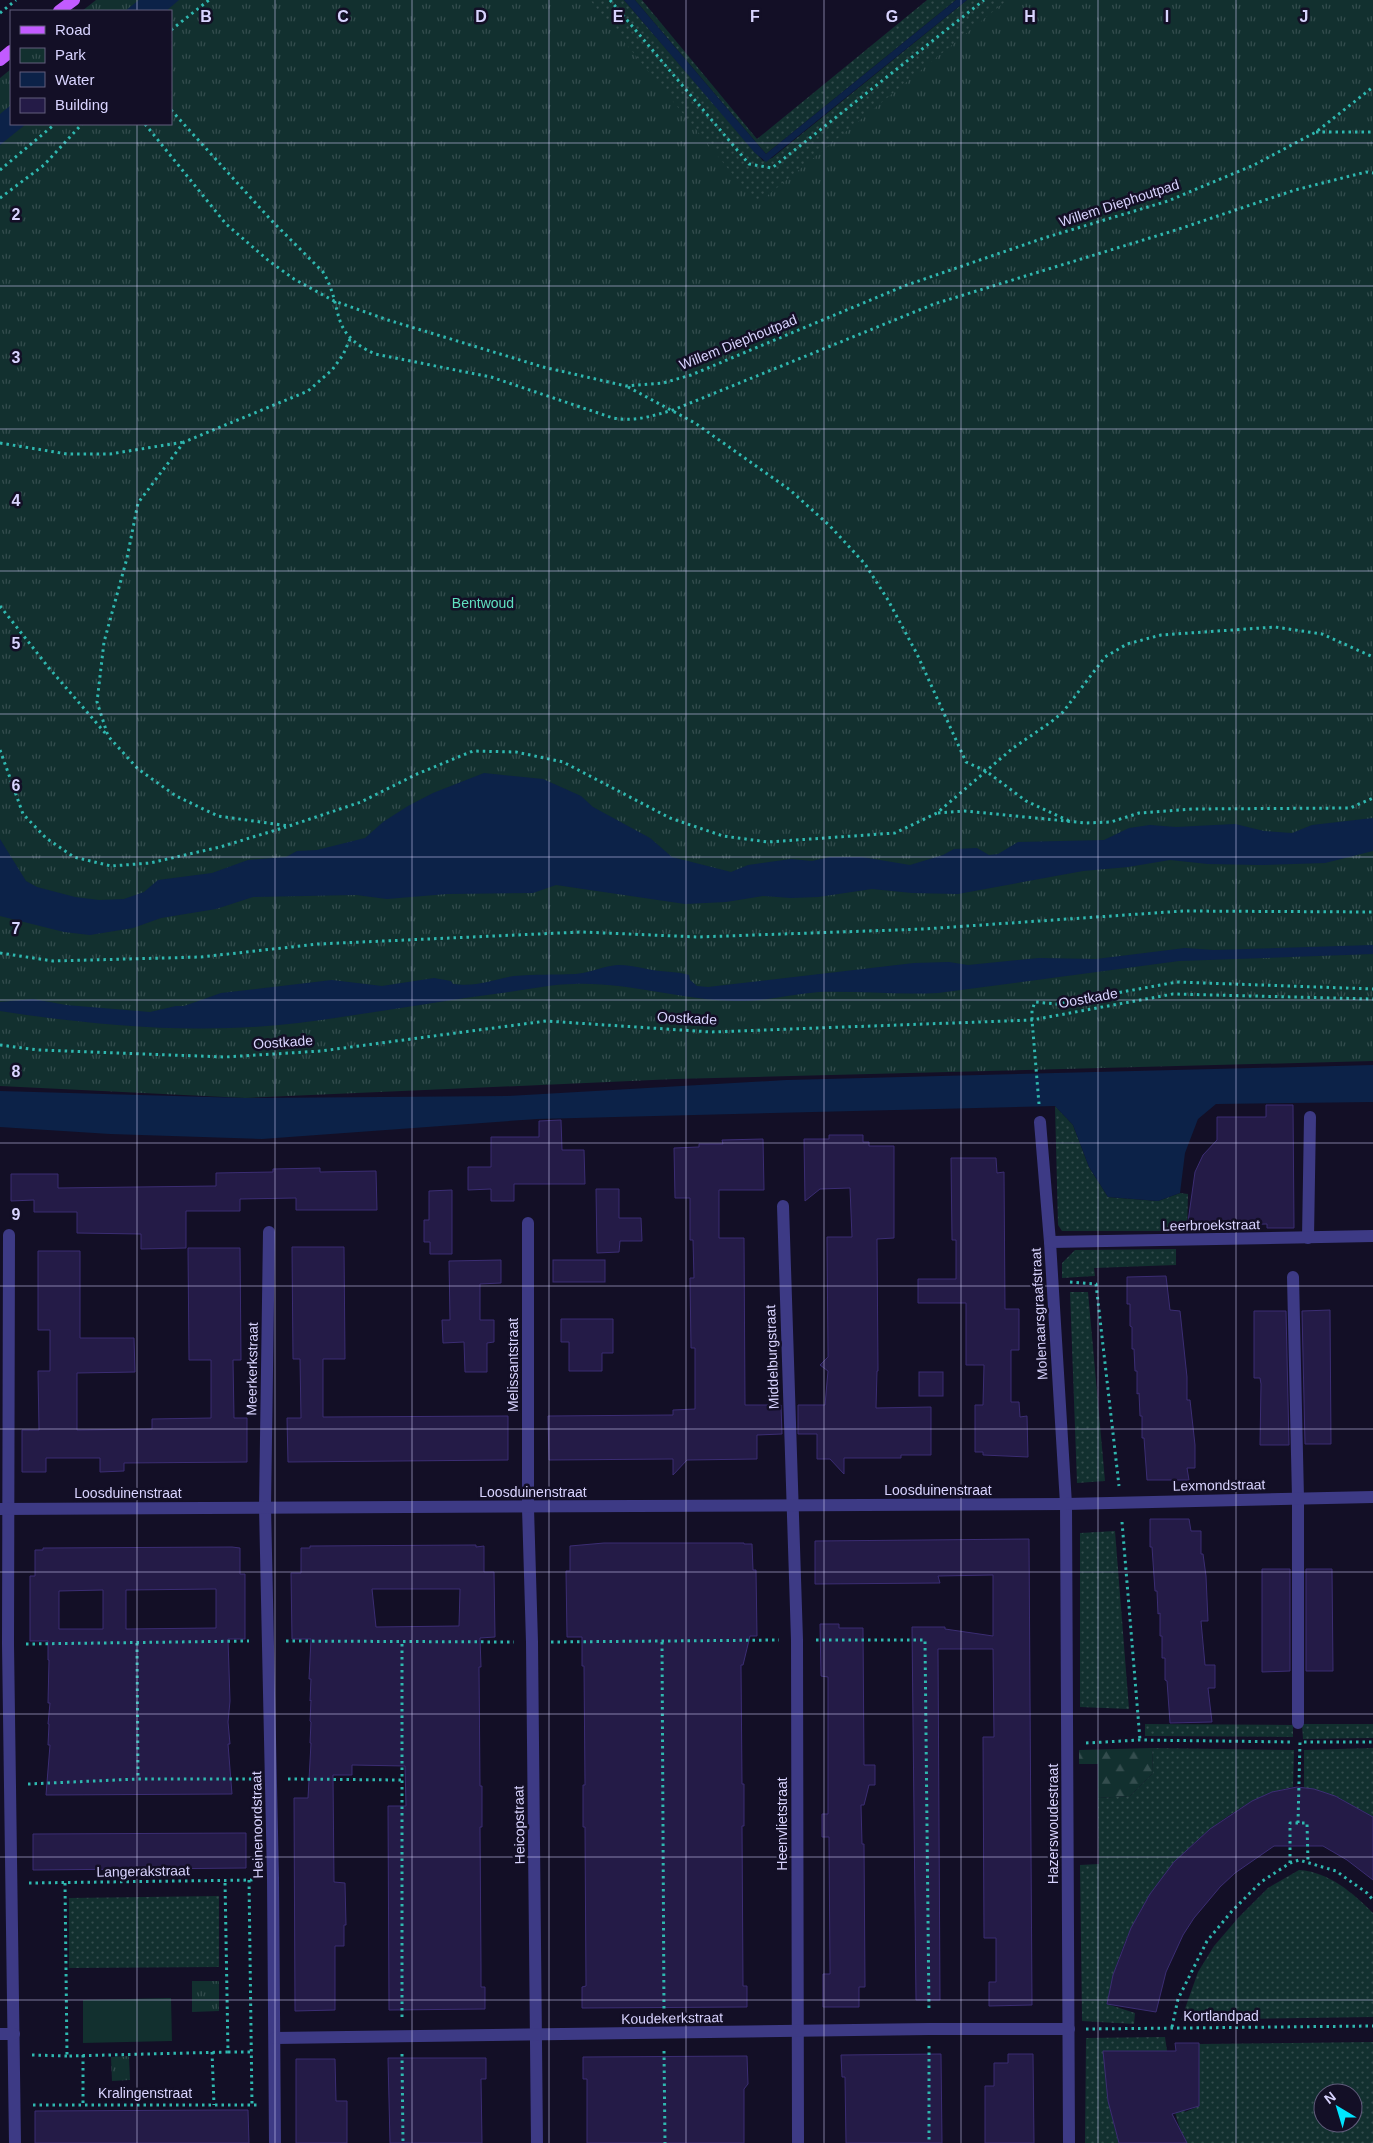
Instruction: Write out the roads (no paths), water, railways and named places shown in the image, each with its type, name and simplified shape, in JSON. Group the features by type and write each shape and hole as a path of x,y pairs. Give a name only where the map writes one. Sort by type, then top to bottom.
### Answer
{"main road":[{"path":"61,10 74,0"},
{"path":"0,60 10,52"}],"street":[{"path":"1308,1238 1310,1117"},
{"name":"Molenaarsgraafstraat","path":"1040,1122 1050,1242 1066,1504"},
{"name":"Middelburgstraat","path":"783,1206 792,1506"},
{"name":"Melissantstraat","path":"528,1223 528,1508"},
{"name":"Meerkerkstraat","path":"265,1507 269,1232"},
{"path":"9,1235 4,1509 8,1644 15,2143"},
{"name":"Leerbroekstraat","path":"1050,1242 1373,1236"},
{"path":"1293,1277 1298,1498 1298,1723"},
{"name":"Lexmondstraat","path":"1066,1504 1373,1497"},
{"name":"Loosduinenstraat","path":"4,1509 1066,1504"},
{"name":"Hazerswoudestraat","path":"1066,1504 1069,2143"},
{"name":"Heenvlietstraat","path":"792,1506 796,1640 798,2143"},
{"name":"Heinenoordstraat","path":"265,1507 272,1778 275,2143"},
{"name":"Heicopstraat","path":"528,1508 532,1642 537,2143"},
{"name":"Koudekerkstraat","path":"275,2038 929,2029 1069,2029"},
{"path":"0,2034 14,2034"}],"water":[{"path":"139,0 179,0 167,10 126,10"},
{"path":"624,0 635,0 766,154 956,0 967,0 766,162 755,153"},
{"path":"10,106 10,125 25,125 0,145 0,114"},
{"path":"484,773 543,779 581,796 593,807 650,838 672,857 731,872 748,865 791,859 812,861 830,857 862,857 910,865 943,855 954,849 977,848 989,855 998,854 1018,842 1104,840 1129,828 1150,825 1176,827 1235,824 1264,831 1292,833 1312,825 1373,818 1373,851 1325,863 1208,864 1170,860 1128,867 1083,871 958,894 912,893 872,889 818,897 763,896 726,902 685,904 556,885 533,893 447,894 387,899 356,895 253,897 216,909 161,918 133,928 90,935 64,932 0,916 0,839 26,881 37,887 75,897 99,900 124,899 144,892 158,880 212,873 248,860 286,857 297,851 317,850 365,838 383,822 408,806 433,793"},
{"path":"1373,945 1373,954 1179,961 938,993 819,992 734,1001 694,998 634,988 594,984 566,984 261,1027 186,1028 111,1025 0,1011 0,1002 33,999 66,1005 150,1012 184,1006 221,993 332,980 382,986 434,978 451,981 453,984 470,985 514,976 576,974 617,965 689,975 690,980 697,986 708,987 914,963 949,962 968,965 1039,958 1096,959 1185,948 1214,950"},
{"path":"1373,1065 1373,1102 1216,1104 1198,1119 1185,1153 1180,1193 1158,1201 1108,1197 1089,1167 1073,1125 1055,1106 537,1119 262,1139 110,1134 0,1127 0,1091 245,1098 507,1096 786,1080"}],"park label":[{"name":"Bentwoud","path":"483,603"}]}
